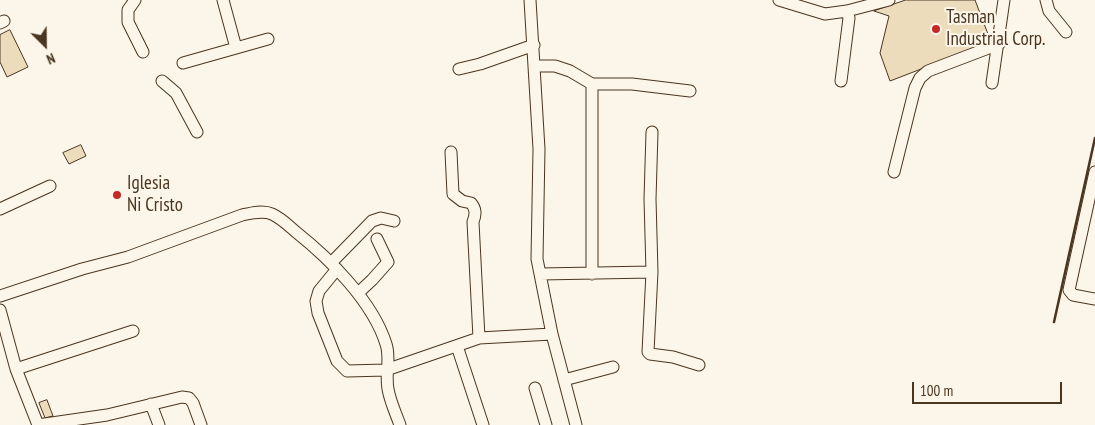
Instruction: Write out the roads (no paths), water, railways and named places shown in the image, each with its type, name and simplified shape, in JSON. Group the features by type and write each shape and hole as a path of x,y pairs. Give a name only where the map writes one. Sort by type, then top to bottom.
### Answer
{"street":[{"path":"135,0 128,10 128,22 143,52"},
{"path":"223,0 236,48"},
{"path":"530,0 539,149 537,259 552,334 576,425"},
{"path":"779,0 825,14 846,12 864,4 888,0"},
{"path":"992,83 1004,0"},
{"path":"1046,0 1049,11 1066,32"},
{"path":"841,81 849,18 846,12"},
{"path":"183,63 268,39"},
{"path":"894,172 915,88 920,78 928,72 999,44"},
{"path":"459,69 480,64 534,45"},
{"path":"534,66 555,66 570,71 592,84 632,84 690,91"},
{"path":"162,81 176,93 197,132"},
{"path":"592,84 592,274"},
{"path":"652,132 650,199 652,272 648,352 699,364"},
{"path":"451,152 453,194 462,201 471,203 475,208 476,216 473,222 479,338"},
{"path":"1095,172 1090,214 1069,290 1073,295 1095,299"},
{"path":"0,209 50,186"},
{"path":"0,296 82,269 128,257 242,215 256,212 270,213 334,266 358,294 378,326 386,343 389,357 386,370 388,391 400,425"},
{"path":"394,221 381,218 372,221 334,266 319,291 316,301 318,313 337,361 347,371 386,370 479,338 552,334"},
{"path":"358,294 388,262 377,239"},
{"path":"540,274 652,272"},
{"path":"0,310 16,369 38,425 109,420 152,404 182,397 189,398 193,403 201,425"},
{"path":"16,369 134,331"},
{"path":"457,346 483,425"},
{"path":"564,380 613,367"},
{"path":"535,388 546,425"},
{"path":"152,404 159,425"}],"place":[{"name":"Tasman Industrial Corp.","path":"936,29"},
{"name":"Iglesia Ni Cristo","path":"117,195"}]}
